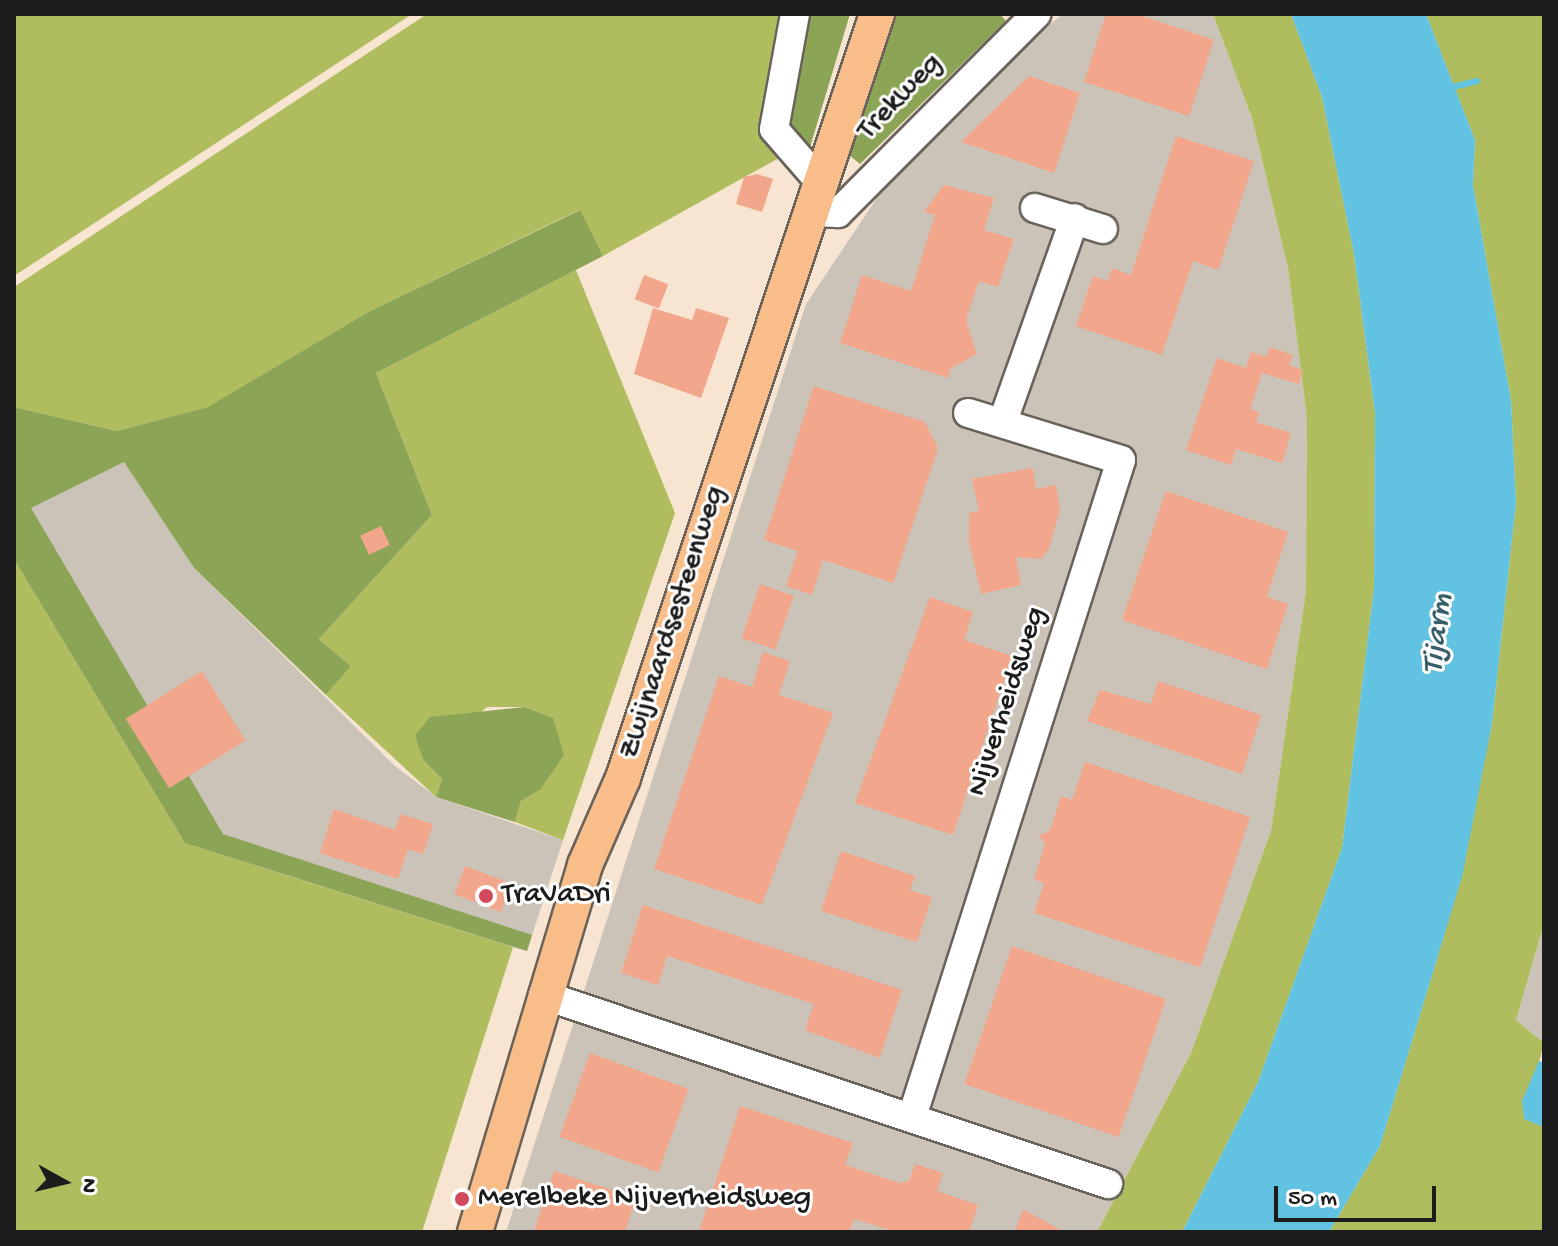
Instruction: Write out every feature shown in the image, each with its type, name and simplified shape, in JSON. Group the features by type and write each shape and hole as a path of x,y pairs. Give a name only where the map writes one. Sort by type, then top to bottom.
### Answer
{"main road":[{"name":"Zwijnaardsesteenweg","path":"475,1232 543,995 877,14"}],"street":[{"path":"795,14 774,129 817,197"},
{"name":"Trekweg","path":"817,197 838,213 1036,14"},
{"path":"1035,208 1103,229"},
{"path":"1003,421 1075,218"},
{"name":"Nijverheidsweg","path":"912,1117 1121,460 1003,421 968,413"},
{"path":"543,995 1108,1184"}],"shaded area":[{"path":"1063,14 1213,14 1252,118 1288,268 1307,418 1306,591 1271,831 1191,1053 1097,1232 506,1232 806,304 879,195 1006,60"},
{"path":"124,462 194,568 395,766 436,797 563,840 527,951 185,843 14,559 14,483 31,507"},
{"path":"1544,924 1544,1043 1516,1020"}],"green space":[{"path":"14,14 412,14 14,276"},
{"path":"427,14 792,14 786,154 603,256 579,210 370,311 209,407 117,431 14,407 14,287"},
{"path":"800,14 850,14 810,147 786,139"},
{"path":"897,14 1000,14 1006,21 860,164 849,155"},
{"path":"1213,14 1291,14 1322,97 1354,254 1375,413 1374,588 1342,848 1258,1082 1182,1232 1097,1232 1191,1053 1271,831 1306,591 1307,418 1288,268 1252,118"},
{"path":"1426,14 1544,14 1544,924 1516,1020 1544,1043 1524,1119 1544,1127 1544,1232 1329,1232 1380,1146 1444,936 1492,724 1516,502 1511,400 1473,185 1475,140"},
{"path":"580,210 603,256 376,373 432,515 319,639 351,666 326,695 194,568 124,462 31,508 223,834 532,935 527,951 185,843 14,559 14,407 117,431 208,407 370,311"},
{"path":"576,270 675,513 563,840 515,822 521,801 540,790 553,718 525,707 487,707 424,761 442,779 436,797 326,695 351,666 319,639 432,515 376,373"},
{"path":"14,559 185,843 513,947 422,1232 14,1232"},
{"path":"525,707 553,718 564,755 540,790 521,801 515,822 436,797 442,779 424,761 415,736 430,717"}],"water":[{"name":"Tijarm","path":"1291,14 1426,14 1475,140 1473,185 1511,400 1516,502 1492,724 1462,877 1380,1146 1329,1232 1182,1232 1258,1082 1342,848 1374,588 1375,413 1354,254 1322,97"},
{"path":"1539,1061 1544,1063 1544,1127 1524,1119 1522,1101"}],"building":[{"path":"1106,14 1136,14 1214,40 1189,116 1084,82"},
{"path":"1029,76 1080,93 1054,173 961,142"},
{"path":"1176,136 1254,161 1218,270 1193,261 1162,355 1076,326 1093,276 1108,281 1112,268 1131,275"},
{"path":"757,174 773,179 762,212 736,204 744,177"},
{"path":"944,185 994,198 984,230 1014,239 998,287 979,281 966,320 977,354 951,368 948,378 840,343 862,275 911,291 935,215 924,212"},
{"path":"644,275 668,284 659,309 635,299"},
{"path":"653,308 692,320 696,308 729,318 701,398 634,374"},
{"path":"1270,347 1293,355 1289,365 1303,370 1299,384 1262,373 1250,409 1259,412 1256,422 1291,433 1282,463 1236,449 1231,465 1186,450 1217,358 1246,368 1251,352 1266,357"},
{"path":"814,386 925,422 938,448 893,583 823,560 812,595 786,586 798,551 764,540"},
{"path":"1033,468 1036,489 1056,485 1060,510 1049,549 1041,559 1016,557 1021,585 981,594 969,541 969,513 979,511 972,479"},
{"path":"1166,491 1288,532 1267,597 1288,604 1267,669 1122,620"},
{"path":"381,526 390,545 369,555 360,536"},
{"path":"760,584 794,596 775,650 741,638"},
{"path":"930,597 973,612 964,640 1012,656 953,835 855,803"},
{"path":"763,652 790,661 779,695 833,713 762,905 654,869 719,676 752,687"},
{"path":"202,671 245,741 169,788 126,719"},
{"path":"1158,681 1261,715 1242,774 1087,721 1100,690 1151,704"},
{"path":"1085,762 1250,817 1200,967 1034,913 1044,883 1034,879 1045,844 1039,835 1050,831 1061,796 1072,800"},
{"path":"334,809 395,830 400,814 433,824 423,854 408,849 398,879 320,853"},
{"path":"841,851 915,876 910,890 932,897 917,942 821,911"},
{"path":"465,866 512,884 501,912 454,894"},
{"path":"643,905 902,990 880,1058 805,1030 814,1004 667,956 658,985 621,973"},
{"path":"1012,946 1166,999 1119,1137 964,1084"},
{"path":"590,1053 689,1089 658,1173 560,1137"},
{"path":"740,1106 853,1143 845,1165 899,1183 909,1181 915,1164 943,1173 937,1191 978,1205 969,1232 897,1232 854,1219 849,1232 699,1232"},
{"path":"554,1171 636,1198 625,1232 534,1232"},
{"path":"1023,1209 1064,1232 1015,1232"}],"waterway":[{"path":"1449,88 1477,81"}],"place":[{"name":"TraVaDri","path":"486,896"},
{"name":"Merelbeke Nijverheidsweg","path":"462,1199"}]}
